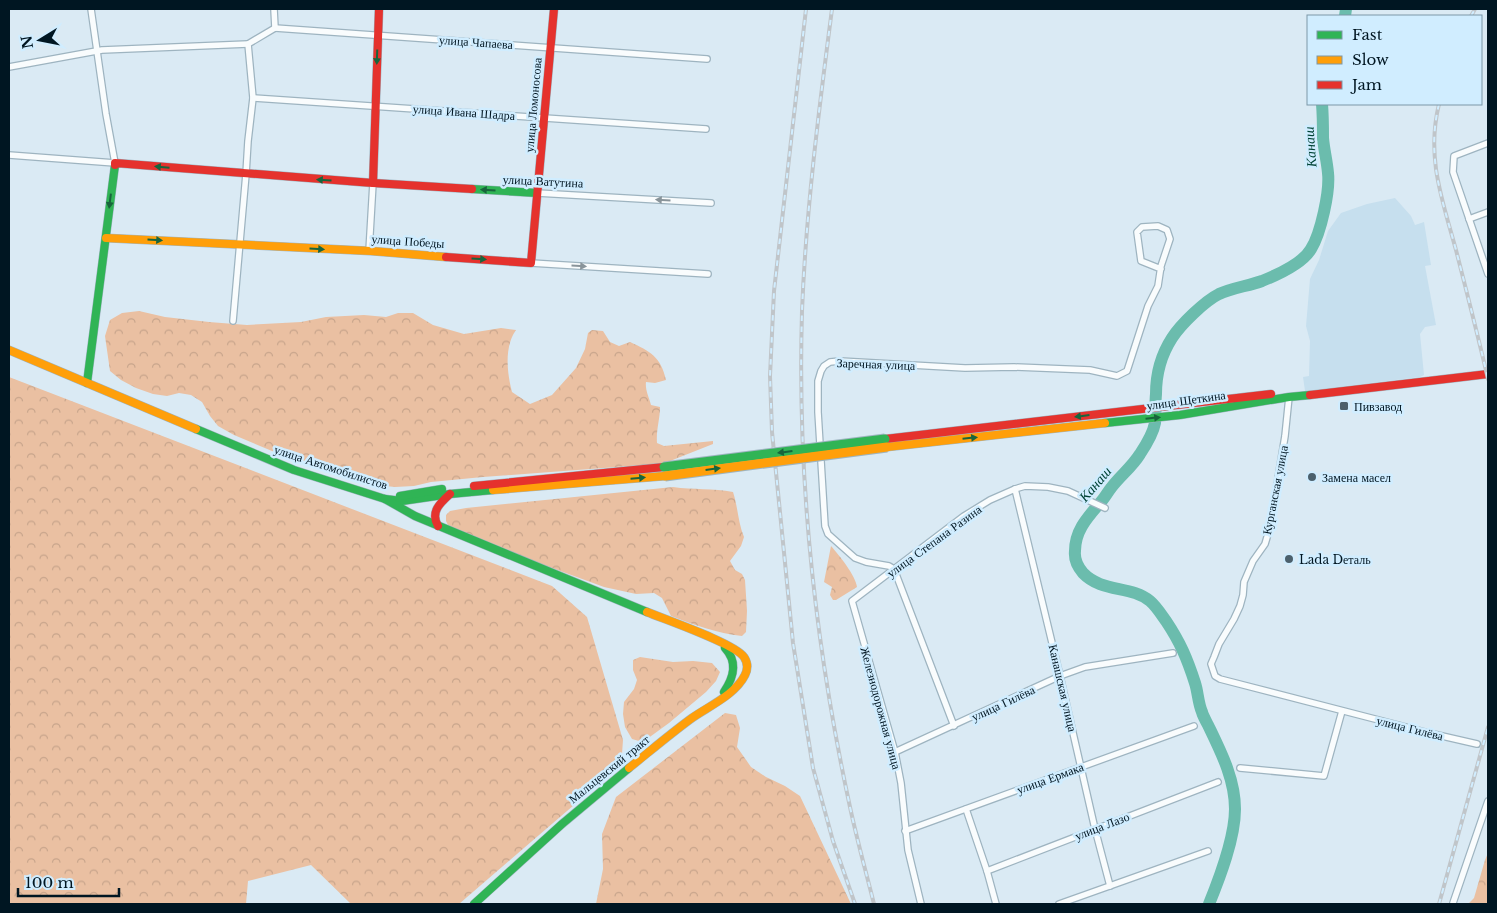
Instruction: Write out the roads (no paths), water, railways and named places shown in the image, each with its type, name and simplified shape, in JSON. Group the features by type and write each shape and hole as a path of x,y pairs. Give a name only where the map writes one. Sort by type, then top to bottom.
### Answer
{"main road":[{"path":"372,183 379,9"},
{"name":"улица Ломоносова","path":"531,263 554,9"},
{"path":"87,383 114,164"},
{"name":"улица Ватутина","path":"114,164 537,193"},
{"name":"улица Победы","path":"106,238 369,251 531,263"},
{"name":"улица Автомобилистов","path":"9,350 294,470 385,499 402,501 664,471"},
{"name":"улица Щеткина","path":"886,443 1180,415 1290,397 1488,374"},
{"path":"385,499 448,488 664,471 1181,404 1285,393 1290,397"},
{"path":"439,526 434,520 435,511 450,494"},
{"path":"385,499 415,516 713,639 742,655 746,660 748,669 744,679 733,684 732,655 713,639"},
{"path":"733,660 737,656 742,655"},
{"name":"Мальцевский тракт","path":"474,904 616,778 697,714 715,704 733,684"}],"street":[{"path":"9,155 114,164 91,9"},
{"path":"9,67 97,51 248,44 275,28 274,9"},
{"name":"улица Чапаева","path":"275,28 707,59"},
{"path":"233,321 253,98 248,44"},
{"name":"улица Ивана Шадра","path":"253,98 706,129"},
{"path":"1488,144 1454,156 1453,172 1488,274"},
{"path":"369,251 372,183"},
{"name":"улица Ватутина","path":"537,193 711,203"},
{"path":"1469,219 1488,212"},
{"path":"1142,226 1158,226 1167,230 1170,239 1161,268 1141,261 1137,232 1142,226"},
{"name":"улица Победы","path":"531,263 708,274"},
{"name":"Заречная улица","path":"894,569 856,558 828,534 824,526 818,381 824,366 830,362 840,361 965,368 1014,367 1090,370 1117,376 1127,372 1148,306 1158,286 1161,268"},
{"name":"Курганская улица","path":"1227,681 1215,676 1212,672 1211,664 1219,644 1240,606 1244,582 1253,561 1264,544 1270,527 1290,397"},
{"name":"улица Степана Разина","path":"852,601 964,516 990,500 1014,489 1025,486 1048,487 1068,491 1105,508"},
{"name":"Канашская улица","path":"1014,489 1110,886"},
{"path":"894,569 954,726"},
{"name":"Железнодорожная улица","path":"852,601 895,752 901,783 908,850 921,904"},
{"name":"улица Гилёва","path":"895,752 1060,676 1085,667 1173,653"},
{"name":"улица Гилёва","path":"1227,681 1477,744"},
{"path":"1240,768 1324,776 1342,711"},
{"name":"улица Ермака","path":"905,831 1194,726"},
{"name":"улица Лазо","path":"987,871 1218,782"},
{"path":"1452,903 1488,801"},
{"path":"966,809 996,904"},
{"path":"1059,904 1208,851"}],"waterway":[{"name":"Канаш","path":"1345,15 1346,9"},
{"name":"Канаш","path":"1209,904 1226,857 1234,820 1235,809 1230,776 1218,745 1202,714 1195,683 1186,658 1166,621 1154,605 1142,596 1099,584 1083,573 1076,560 1076,544 1079,531 1086,520 1137,459 1151,435 1155,423 1158,372 1165,351 1176,332 1213,297 1229,290 1262,281 1282,272 1302,259 1315,242 1328,190 1322,105"}],"railway":[{"path":"806,9 774,291 770,376 772,432 793,643 813,768 833,841 855,904"},
{"path":"832,9 822,84 804,273 801,374 802,436 811,561 827,685 850,807 874,904"},
{"path":"1472,15 1475,9"},
{"path":"1439,105 1434,142 1437,178 1488,379"},
{"path":"1439,904 1488,727"}],"place":[{"name":"Пивзавод","path":"1344,406"},
{"name":"Замена масел","path":"1312,477"},
{"name":"Lada Dеталь","path":"1289,559"}]}
